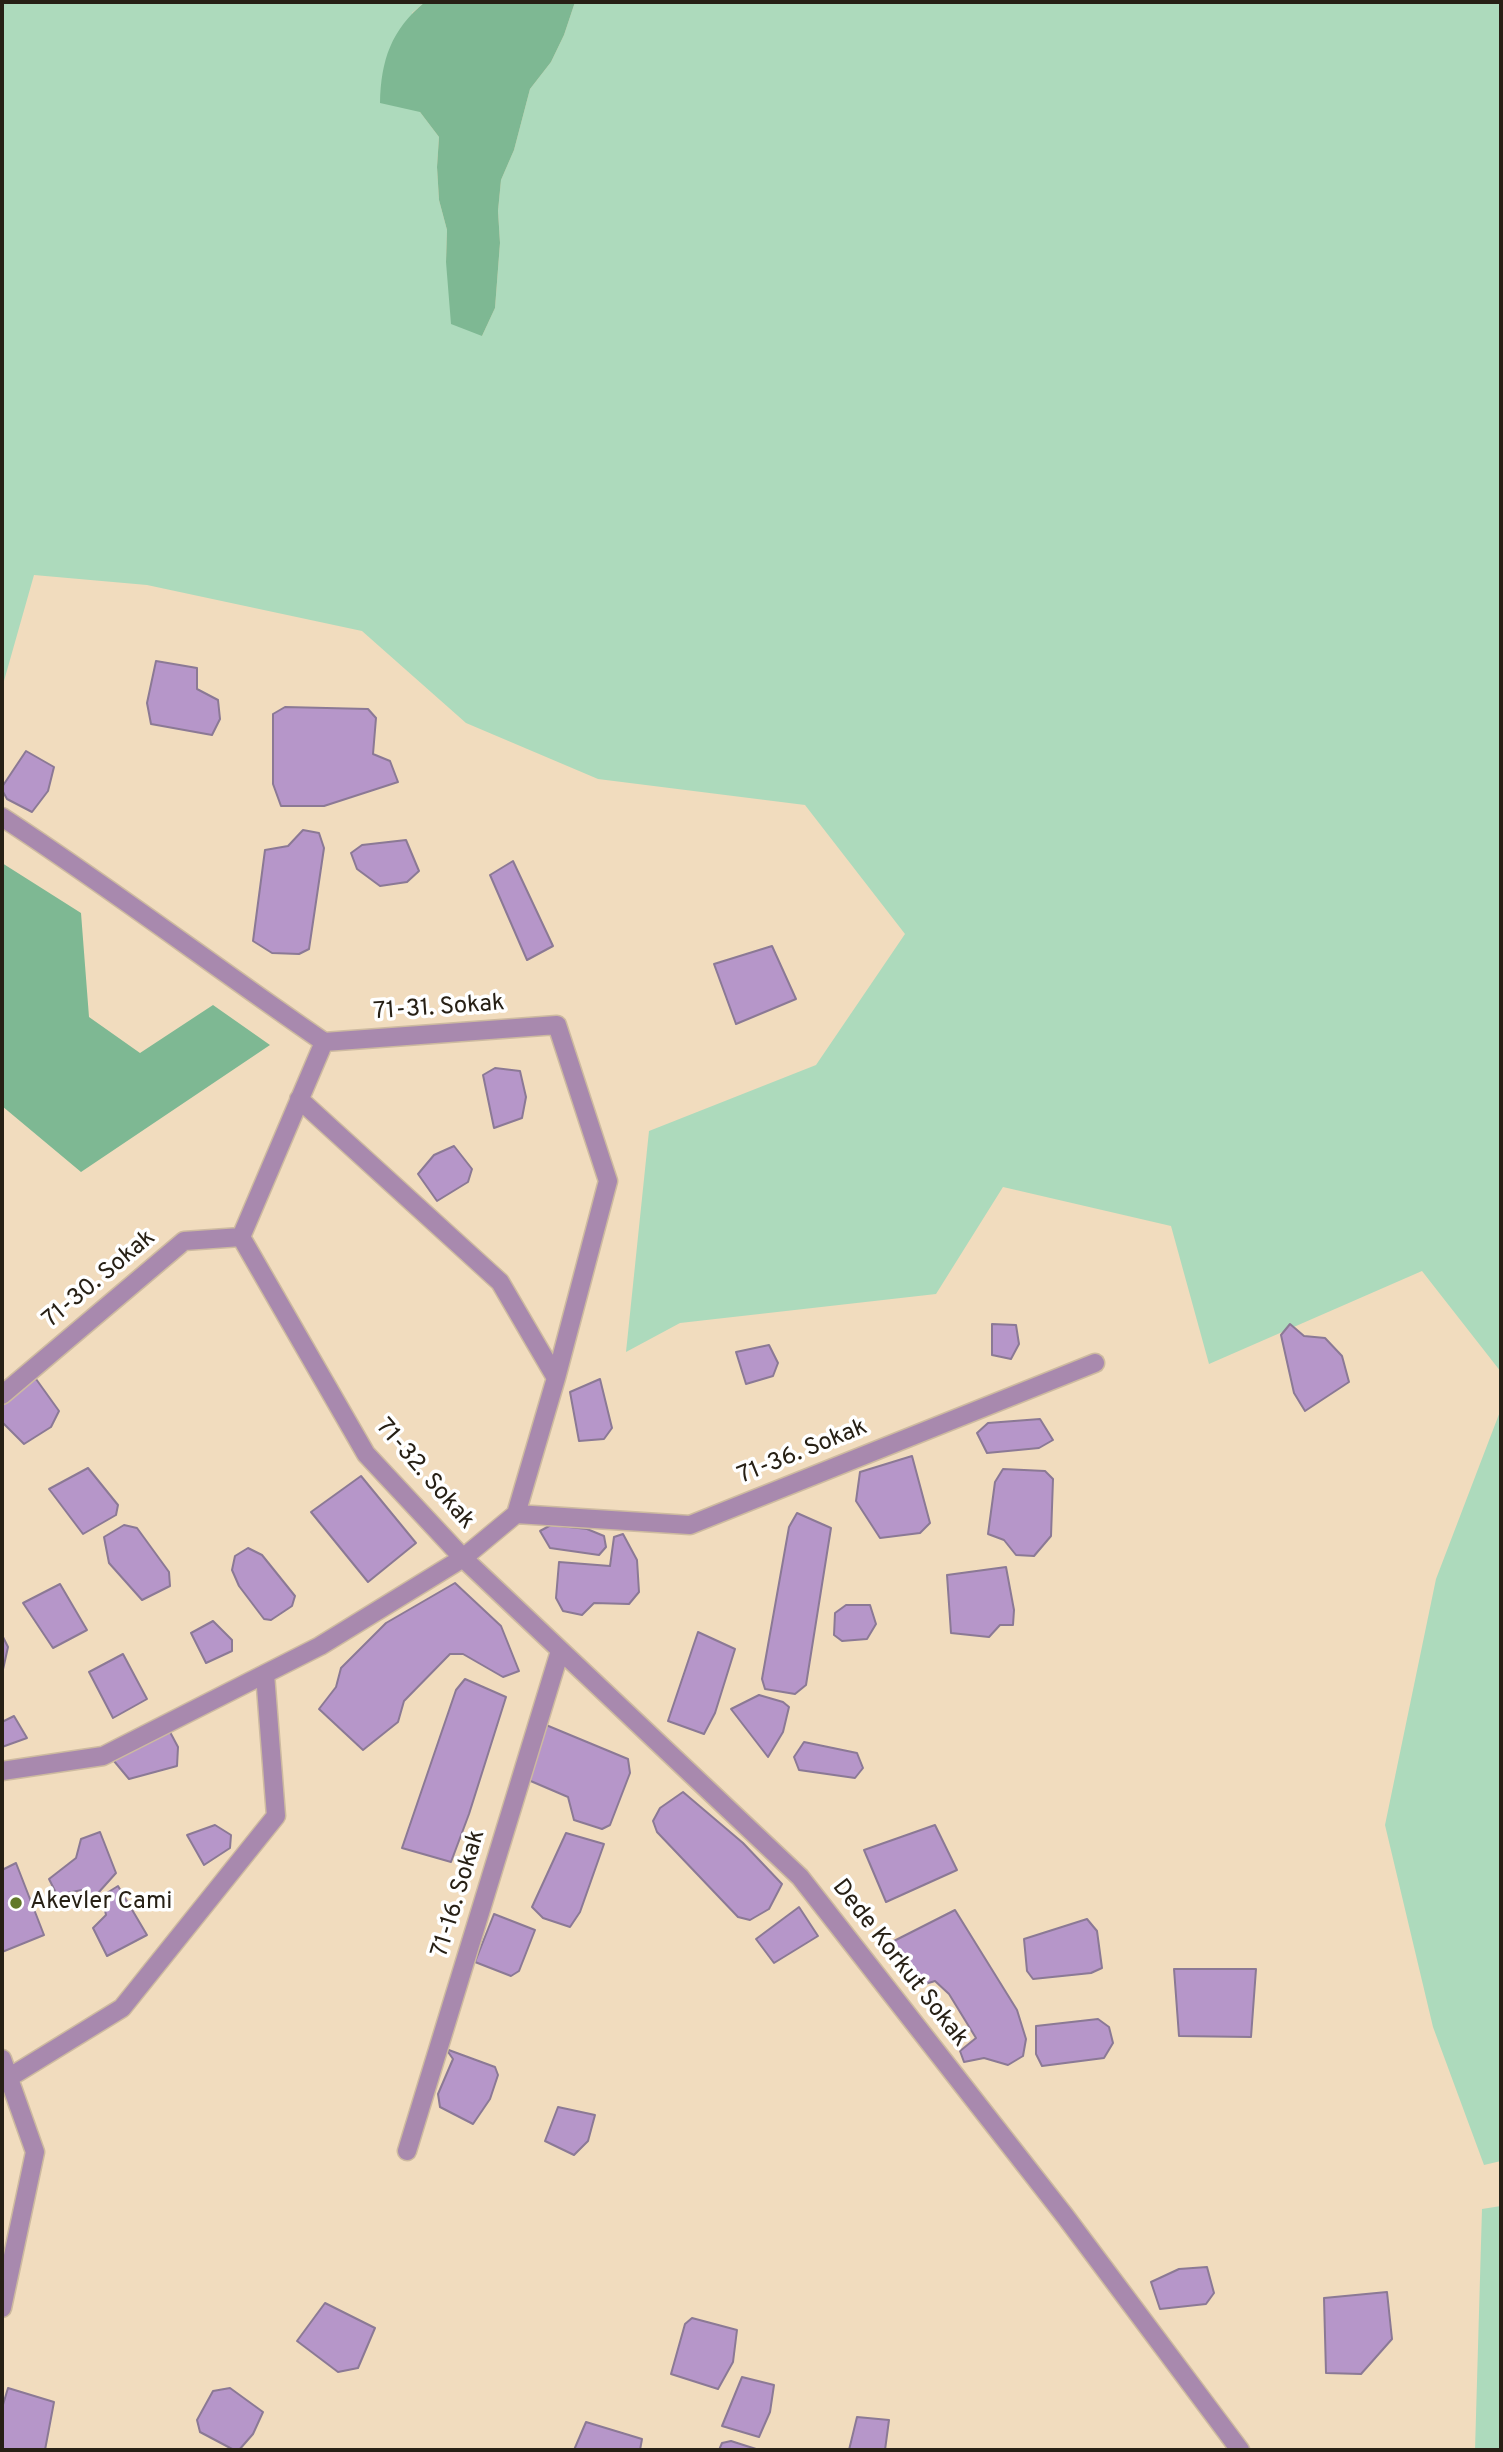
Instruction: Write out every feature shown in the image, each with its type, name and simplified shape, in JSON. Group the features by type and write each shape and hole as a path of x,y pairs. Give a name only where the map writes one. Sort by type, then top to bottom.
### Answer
{"street":[{"path":"2,817 66,859 199,956 324,1042 241,1237"},
{"name":"71-31. Sokak","path":"324,1042 557,1025"},
{"name":"71-32. Sokak","path":"241,1237 366,1454 463,1558 516,1514 556,1378 608,1181 557,1025"},
{"path":"299,1099 500,1282 556,1378"},
{"name":"71-30. Sokak","path":"2,1395 184,1241 241,1237"},
{"name":"71-36. Sokak","path":"516,1514 690,1525 1095,1363"},
{"path":"2,1771 103,1756 320,1646 463,1558"},
{"name":"Dede Korkut Sokak","path":"463,1558 800,1877 1065,2216 1240,2450"},
{"name":"71-16. Sokak","path":"407,2151 560,1651"},
{"path":"10,2077 122,2008 276,1816 265,1674"},
{"path":"2,2059 35,2152 2,2308"}],"green space":[{"path":"2,2 425,2 412,13 420,112 439,137 437,167 439,200 447,230 446,262 482,336 495,308 501,180 514,150 530,89 551,62 575,2 1501,2 1501,1372 1422,1271 1209,1364 1171,1226 1003,1187 936,1294 680,1323 626,1352 649,1131 816,1065 905,934 805,805 598,779 466,723 362,631 147,585 34,575 2,688"},
{"path":"425,2 575,2 551,62 530,89 514,150 501,180 495,308 482,336 451,324 446,262 447,230 439,200 439,137 420,112 380,103 383,73 390,47 404,24"},
{"path":"2,863 81,913 89,1017 140,1053 213,1005 270,1045 81,1172 2,1106"},
{"path":"1501,1409 1501,2161 1484,2165 1433,2027 1385,1825 1436,1579"},
{"path":"1501,2206 1501,2450 1475,2450 1482,2209"}],"building":[{"path":"156,661 197,668 197,689 218,700 220,719 212,735 151,724 147,703"},
{"path":"285,707 368,709 376,718 373,754 390,761 398,782 324,806 281,806 273,784 273,714"},
{"path":"26,751 54,767 48,791 32,812 7,799 2,790"},
{"path":"303,830 319,833 324,848 309,949 299,954 272,953 253,941 265,850 288,846"},
{"path":"406,840 419,871 407,882 380,886 357,869 351,853 362,845"},
{"path":"513,861 553,946 527,960 490,875"},
{"path":"772,946 796,999 736,1024 714,964"},
{"path":"495,1068 520,1071 526,1097 522,1118 494,1128 483,1075"},
{"path":"454,1146 472,1169 468,1182 437,1201 418,1174 434,1155"},
{"path":"992,1324 1016,1325 1019,1344 1011,1359 992,1355"},
{"path":"1290,1324 1304,1336 1325,1338 1342,1356 1349,1382 1305,1411 1294,1393 1281,1335"},
{"path":"769,1345 778,1363 773,1376 746,1384 736,1352"},
{"path":"36,1379 59,1411 51,1427 24,1444 2,1422 2,1398"},
{"path":"600,1379 612,1428 604,1439 579,1441 570,1392"},
{"path":"1040,1419 1053,1440 1039,1448 987,1453 977,1433 988,1423"},
{"path":"912,1456 930,1523 920,1533 880,1538 856,1501 860,1472"},
{"path":"88,1468 118,1505 116,1515 83,1534 49,1489"},
{"path":"1003,1469 1045,1471 1053,1479 1051,1536 1034,1556 1016,1555 1004,1540 988,1534 995,1482"},
{"path":"361,1476 416,1543 368,1582 311,1512"},
{"path":"797,1513 831,1528 806,1685 795,1694 765,1689 762,1679 789,1527"},
{"path":"124,1525 137,1528 169,1572 170,1586 142,1600 109,1563 104,1537"},
{"path":"551,1525 587,1529 604,1536 606,1547 599,1555 550,1548 540,1531"},
{"path":"623,1534 637,1560 639,1592 629,1604 594,1603 582,1615 563,1611 556,1598 559,1562 610,1566 614,1537"},
{"path":"248,1548 262,1555 295,1596 292,1606 271,1620 264,1619 239,1586 232,1570 235,1556"},
{"path":"1006,1567 1014,1610 1013,1625 1000,1625 989,1637 951,1633 947,1575"},
{"path":"455,1583 501,1626 519,1671 503,1677 463,1654 450,1654 404,1701 398,1722 363,1750 319,1709 336,1687 341,1668 386,1623"},
{"path":"60,1584 87,1630 53,1648 23,1603"},
{"path":"846,1605 870,1605 876,1624 867,1639 842,1641 834,1635 835,1613"},
{"path":"213,1621 232,1640 232,1651 206,1663 191,1633"},
{"path":"698,1632 735,1649 715,1713 704,1734 668,1721"},
{"path":"2,1635 8,1647 2,1674"},
{"path":"123,1654 147,1699 113,1718 89,1672"},
{"path":"465,1679 506,1697 451,1862 402,1848 456,1690"},
{"path":"759,1695 783,1702 789,1707 783,1732 768,1757 731,1709"},
{"path":"14,1716 27,1738 2,1747 2,1722"},
{"path":"546,1725 628,1759 630,1773 610,1825 602,1829 574,1820 568,1797 526,1779"},
{"path":"170,1732 178,1747 177,1766 129,1779 114,1761 122,1750"},
{"path":"804,1742 857,1753 863,1768 855,1778 799,1770 794,1757"},
{"path":"683,1792 743,1843 782,1884 769,1909 750,1920 738,1917 657,1832 653,1821 660,1808"},
{"path":"215,1825 231,1835 230,1848 204,1865 187,1835"},
{"path":"935,1825 957,1870 886,1902 864,1850"},
{"path":"100,1832 116,1873 90,1902 84,1898 87,1889 57,1895 49,1879 76,1858 81,1839"},
{"path":"566,1833 604,1844 580,1912 570,1927 543,1918 532,1907"},
{"name":"Akevler Cami","path":"16,1863 44,1935 2,1952 2,1870"},
{"path":"118,1886 147,1935 107,1956 93,1928 106,1915 102,1896"},
{"path":"799,1907 818,1936 774,1963 756,1939"},
{"path":"955,1910 1017,2010 1026,2039 1023,2056 1008,2065 984,2058 964,2062 960,2051 976,2038 949,1994 935,1981 912,1988 888,1944"},
{"path":"494,1914 535,1930 519,1971 511,1976 475,1962"},
{"path":"1087,1919 1097,1931 1102,1968 1091,1973 1033,1979 1027,1971 1024,1939"},
{"path":"1174,1969 1256,1969 1251,2037 1179,2036"},
{"path":"1098,2019 1109,2027 1113,2043 1104,2058 1042,2066 1036,2054 1036,2026"},
{"path":"446,2049 495,2067 498,2075 490,2099 473,2124 440,2107 438,2094 453,2059"},
{"path":"558,2107 595,2115 588,2141 574,2155 545,2141"},
{"path":"1207,2267 1214,2293 1206,2304 1160,2309 1151,2282 1179,2269"},
{"path":"1387,2292 1392,2339 1361,2374 1326,2373 1324,2298"},
{"path":"325,2303 375,2328 358,2368 338,2372 297,2341"},
{"path":"692,2318 737,2330 733,2362 718,2389 671,2374 685,2324"},
{"path":"742,2377 774,2385 770,2412 759,2437 722,2426"},
{"path":"8,2388 54,2402 45,2450 2,2450 2,2408"},
{"path":"230,2388 263,2412 253,2434 239,2450 200,2432 197,2420 213,2391"},
{"path":"857,2417 889,2420 885,2450 849,2450"},
{"path":"586,2422 642,2439 640,2450 574,2450"},
{"path":"731,2441 756,2450 719,2450 722,2443"}],"place":[{"name":"Akevler Cami","path":"16,1903"}]}
